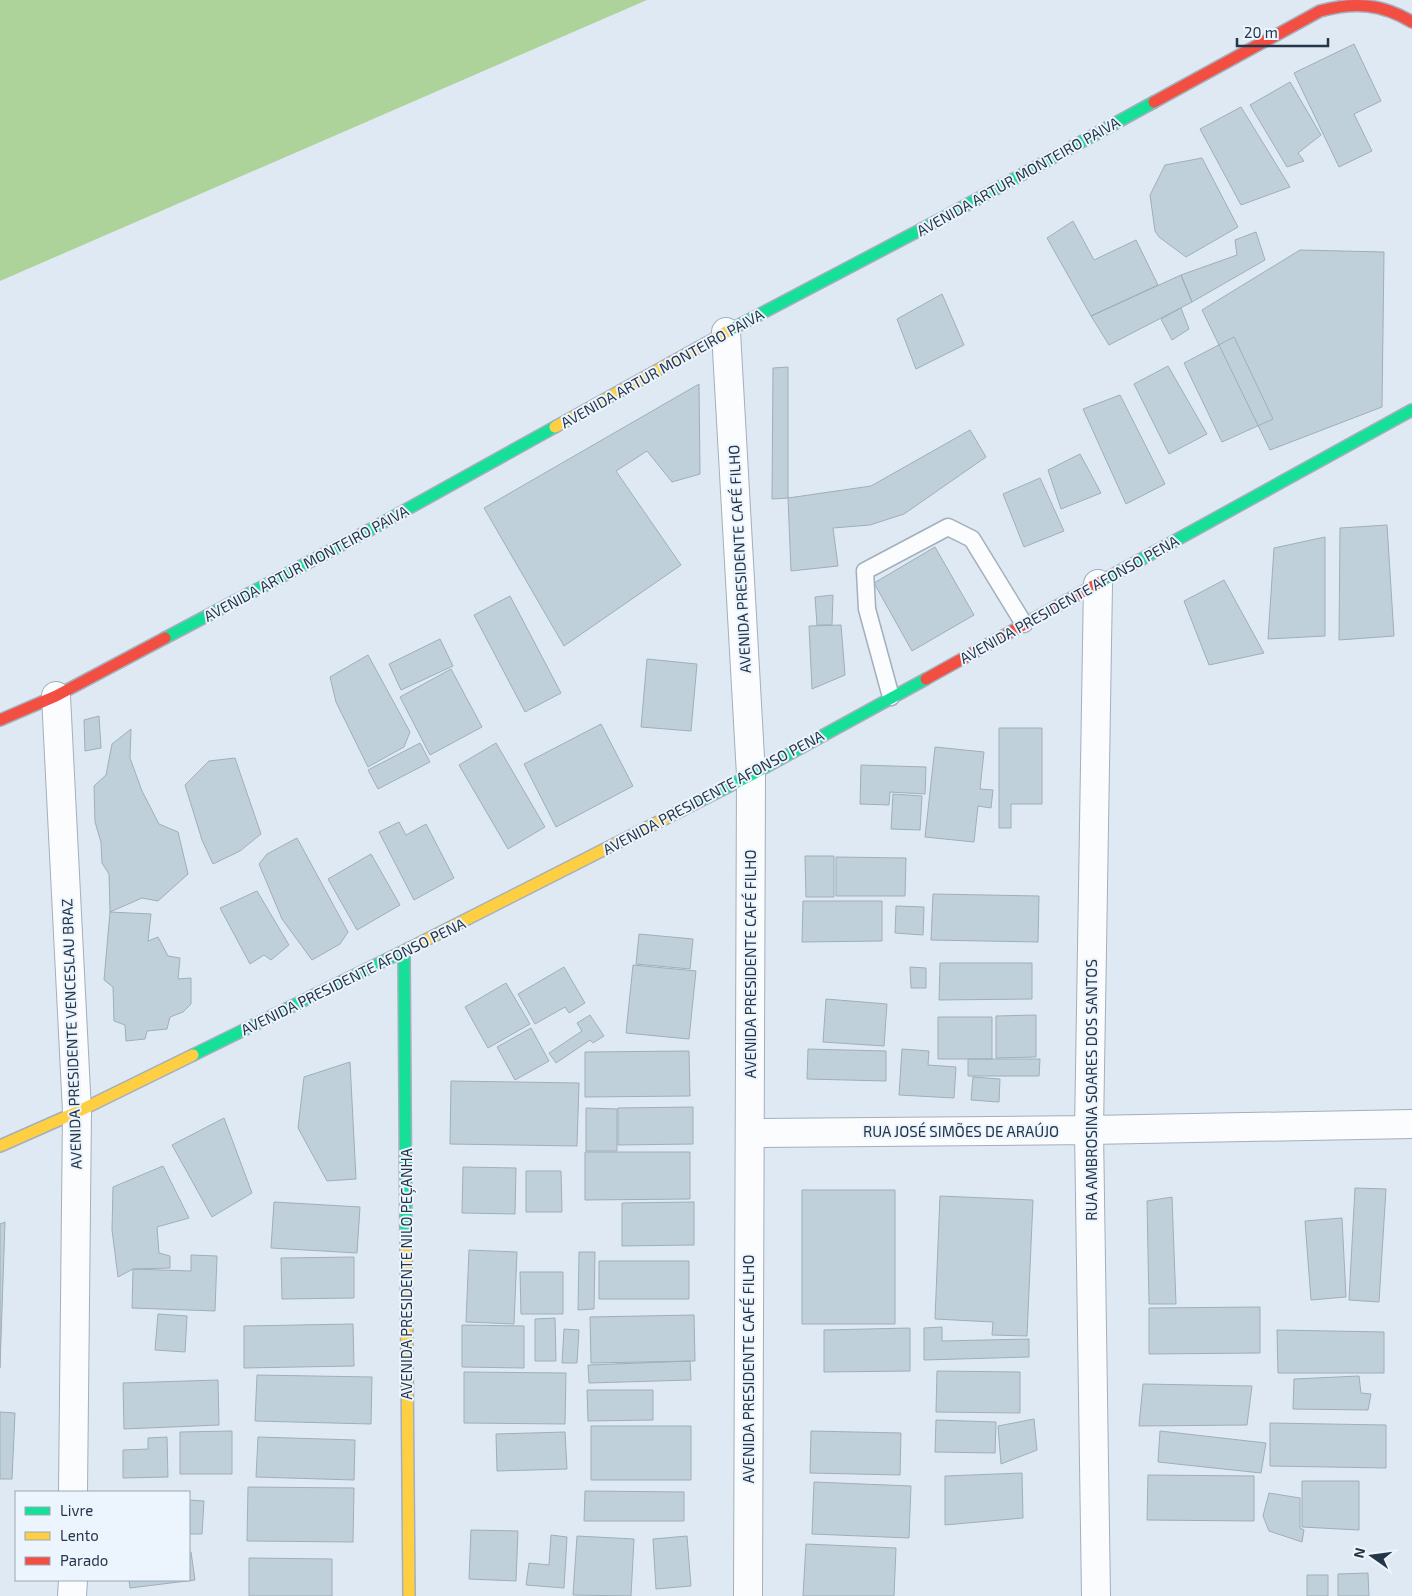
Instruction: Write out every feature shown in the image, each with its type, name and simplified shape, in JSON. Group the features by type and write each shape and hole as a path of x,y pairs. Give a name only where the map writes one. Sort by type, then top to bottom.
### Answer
{"main road":[{"name":"AVENIDA ARTUR MONTEIRO PAIVA","path":"0,720 56,696 366,532 726,332 938,220 1320,11 1342,4 1369,4 1396,11 1412,22"},
{"name":"AVENIDA PRESIDENTE AFONSO PENA","path":"0,1146 77,1112 404,951 751,775 1412,410"},
{"name":"AVENIDA PRESIDENTE NILO PEÇANHA","path":"404,951 409,1596"}],"street":[{"name":"AVENIDA PRESIDENTE CAFÉ FILHO","path":"726,332 751,775 748,1596"},
{"name":"RUA AMBROSINA SOARES DOS SANTOS","path":"1096,1596 1089,1130 1098,584"},
{"name":"AVENIDA PRESIDENTE VENCESLAU BRAZ","path":"56,696 77,1112 73,1491"},
{"name":"RUA JOSÉ SIMÕES DE ARAÚJO","path":"750,1133 1089,1130 1412,1124"},
{"path":"72,1581 72,1596"}],"lane":[{"path":"891,698 867,609 865,571 948,527 972,539 1024,624"}],"shaded area":[{"path":"0,0 647,0 0,281"}],"building":[{"path":"1354,44 1381,101 1354,114 1372,151 1339,167 1294,73"},
{"path":"1290,82 1321,135 1298,153 1304,161 1287,167 1250,105"},
{"path":"1241,107 1290,187 1241,205 1200,129"},
{"path":"1202,158 1238,227 1186,257 1159,237 1155,231 1150,195 1165,165"},
{"path":"1073,221 1094,260 1136,240 1158,285 1091,316 1047,238"},
{"path":"1256,232 1265,260 1192,302 1181,275 1237,255 1235,240"},
{"path":"1300,250 1384,252 1382,407 1270,450 1202,310"},
{"path":"1181,275 1192,302 1109,345 1091,316"},
{"path":"942,294 964,345 916,369 897,319"},
{"path":"1181,308 1189,329 1172,340 1161,319"},
{"path":"1234,337 1273,419 1222,442 1184,363"},
{"path":"1168,366 1207,434 1169,454 1134,384"},
{"path":"788,367 788,498 772,499 773,368"},
{"path":"699,384 700,474 672,482 647,451 616,471 681,565 564,646 484,508"},
{"path":"1120,395 1165,484 1126,504 1083,409"},
{"path":"970,430 986,457 904,514 870,525 833,528 838,566 791,571 788,498 871,486"},
{"path":"1080,454 1101,493 1061,509 1048,470"},
{"path":"1040,478 1064,531 1024,547 1003,494"},
{"path":"1387,525 1394,636 1339,640 1340,528"},
{"path":"1325,537 1325,636 1268,639 1274,548"},
{"path":"935,547 974,615 912,651 874,583"},
{"path":"1224,580 1264,653 1209,665 1184,601"},
{"path":"833,595 832,625 817,625 815,597"},
{"path":"510,596 561,693 525,712 474,615"},
{"path":"841,625 845,675 812,689 809,626"},
{"path":"440,639 453,666 401,690 389,664"},
{"path":"368,655 410,732 404,747 368,767 336,702 330,677"},
{"path":"647,659 697,664 691,731 641,727"},
{"path":"451,669 482,727 430,755 400,697"},
{"path":"99,716 101,748 85,751 84,720"},
{"path":"601,724 633,786 556,827 524,764"},
{"path":"999,728 1042,728 1042,804 1011,804 1011,828 999,828"},
{"path":"131,729 130,758 142,791 159,824 178,832 188,874 158,901 142,898 110,912 109,874 102,863 101,842 95,822 94,786 106,775 112,744"},
{"path":"420,743 430,762 378,789 368,770"},
{"path":"496,743 545,827 508,849 459,765"},
{"path":"935,747 984,752 980,789 993,790 991,808 978,806 974,842 925,837"},
{"path":"235,758 261,834 240,851 213,864 202,840 185,785 209,761"},
{"path":"861,765 926,767 925,794 890,792 889,805 860,804"},
{"path":"893,794 922,796 920,830 891,829"},
{"path":"399,822 406,835 426,824 454,878 414,900 379,832"},
{"path":"297,838 348,932 340,944 312,960 282,919 259,864 267,854"},
{"path":"371,854 400,905 357,930 328,879"},
{"path":"805,856 834,856 834,897 806,897"},
{"path":"836,857 906,858 905,896 836,896"},
{"path":"257,891 289,945 271,960 264,955 250,964 220,908"},
{"path":"933,894 1039,896 1038,942 931,940"},
{"path":"803,901 882,901 882,941 802,942"},
{"path":"896,906 924,907 923,935 895,933"},
{"path":"110,912 151,914 148,941 158,937 168,956 180,958 178,979 191,978 191,1004 183,1012 170,1017 167,1029 147,1031 145,1039 126,1041 125,1025 114,1021 113,987 104,980"},
{"path":"639,934 693,939 690,969 636,964"},
{"path":"940,963 1032,963 1032,999 939,1000"},
{"path":"633,965 696,971 689,1039 626,1033"},
{"path":"564,967 585,1003 569,1013 565,1007 535,1024 518,994"},
{"path":"910,967 926,968 926,988 911,988"},
{"path":"506,983 530,1024 488,1048 465,1007"},
{"path":"826,999 887,1004 884,1046 823,1042"},
{"path":"590,1015 604,1036 593,1043 590,1040 556,1063 549,1053 582,1031 577,1023"},
{"path":"1036,1015 1036,1057 996,1058 996,1016"},
{"path":"938,1017 992,1017 992,1059 938,1059"},
{"path":"531,1028 549,1061 515,1080 497,1047"},
{"path":"808,1049 886,1051 886,1081 807,1079"},
{"path":"902,1049 929,1051 928,1065 956,1067 954,1098 899,1095"},
{"path":"689,1051 690,1096 585,1097 585,1052"},
{"path":"968,1059 1040,1059 1039,1076 968,1076"},
{"path":"350,1062 356,1179 327,1181 298,1128 304,1077"},
{"path":"973,1077 1000,1079 999,1102 971,1100"},
{"path":"451,1081 579,1083 577,1146 450,1144"},
{"path":"693,1107 693,1144 618,1145 618,1108"},
{"path":"586,1108 617,1109 617,1151 586,1151"},
{"path":"224,1118 252,1193 212,1217 172,1145"},
{"path":"585,1152 690,1152 690,1199 585,1200"},
{"path":"163,1166 189,1218 157,1227 159,1253 170,1256 170,1268 133,1269 118,1277 112,1230 113,1187"},
{"path":"463,1167 516,1168 515,1214 462,1213"},
{"path":"526,1171 561,1171 562,1212 526,1212"},
{"path":"1355,1188 1386,1189 1379,1302 1349,1300"},
{"path":"802,1190 895,1190 895,1324 802,1324"},
{"path":"940,1196 1033,1200 1027,1336 992,1335 993,1322 935,1319"},
{"path":"1172,1197 1176,1304 1149,1304 1147,1201"},
{"path":"274,1202 360,1207 357,1253 271,1248"},
{"path":"694,1202 694,1245 622,1246 622,1203"},
{"path":"1342,1218 1346,1297 1311,1300 1305,1221"},
{"path":"5,1222 0,1368 0,1224"},
{"path":"469,1250 517,1252 514,1324 466,1322"},
{"path":"579,1252 595,1252 594,1309 578,1310"},
{"path":"191,1255 217,1256 215,1311 132,1308 133,1269 191,1271"},
{"path":"354,1257 354,1298 282,1299 281,1258"},
{"path":"599,1261 689,1261 689,1299 599,1299"},
{"path":"520,1272 563,1272 563,1314 521,1314"},
{"path":"1260,1307 1260,1353 1149,1354 1149,1308"},
{"path":"158,1314 187,1316 185,1352 155,1350"},
{"path":"694,1315 695,1361 591,1363 590,1317"},
{"path":"555,1318 556,1361 535,1361 535,1319"},
{"path":"353,1324 354,1366 244,1368 244,1326"},
{"path":"462,1325 524,1326 524,1368 462,1367"},
{"path":"942,1327 942,1341 1029,1339 1029,1357 924,1360 924,1328"},
{"path":"910,1328 910,1371 824,1372 824,1330"},
{"path":"564,1329 579,1330 577,1363 562,1363"},
{"path":"1277,1330 1384,1332 1384,1373 1278,1373"},
{"path":"690,1361 691,1380 589,1383 588,1365"},
{"path":"937,1371 1020,1372 1020,1413 936,1412"},
{"path":"464,1372 566,1373 565,1424 464,1423"},
{"path":"257,1375 372,1377 371,1424 255,1421"},
{"path":"1359,1376 1361,1393 1371,1394 1368,1410 1293,1409 1294,1379"},
{"path":"218,1380 219,1425 124,1429 123,1383"},
{"path":"1143,1384 1252,1386 1247,1425 1139,1426"},
{"path":"587,1390 653,1390 653,1420 588,1421"},
{"path":"0,1412 15,1413 12,1479 0,1479"},
{"path":"1034,1419 1037,1450 1001,1464 998,1426"},
{"path":"936,1420 996,1422 995,1453 935,1452"},
{"path":"1270,1423 1386,1425 1386,1468 1270,1466"},
{"path":"591,1426 691,1426 691,1480 591,1480"},
{"path":"232,1431 232,1474 180,1474 180,1432"},
{"path":"811,1431 901,1433 900,1475 810,1473"},
{"path":"1160,1431 1266,1443 1261,1473 1158,1462"},
{"path":"565,1432 567,1469 497,1471 496,1434"},
{"path":"167,1437 168,1477 123,1478 123,1450 148,1449 148,1438"},
{"path":"258,1437 355,1440 354,1480 256,1477"},
{"path":"1022,1473 1023,1518 945,1525 945,1476"},
{"path":"1148,1475 1254,1476 1254,1521 1147,1520"},
{"path":"1302,1481 1359,1481 1359,1530 1302,1527"},
{"path":"814,1482 911,1486 909,1538 812,1534"},
{"path":"248,1487 354,1488 353,1542 247,1541"},
{"path":"585,1491 684,1492 684,1521 584,1521"},
{"path":"1269,1493 1300,1498 1300,1528 1304,1530 1302,1542 1269,1531 1263,1516"},
{"path":"190,1500 204,1501 202,1534 190,1534"},
{"path":"471,1530 518,1531 516,1581 469,1579"},
{"path":"551,1535 567,1537 564,1588 526,1585 529,1563 549,1565"},
{"path":"577,1536 634,1539 631,1596 573,1595"},
{"path":"687,1536 691,1586 656,1589 653,1539"},
{"path":"806,1544 896,1548 894,1596 803,1596"},
{"path":"190,1552 191,1552 195,1580 190,1581"},
{"path":"249,1558 332,1559 332,1596 249,1596"},
{"path":"1368,1573 1369,1596 1338,1596 1338,1574"},
{"path":"1307,1575 1328,1575 1328,1596 1307,1596"},
{"path":"129,1581 187,1581 130,1588"}],"traffic: fast":[{"path":"728,331 939,220 1154,102"},
{"path":"1102,581 1412,410"},
{"path":"165,638 366,532 555,427"},
{"path":"682,810 751,775 926,679"},
{"path":"193,1055 408,949"},
{"path":"404,951 406,1245"}],"traffic: slow":[{"path":"555,427 728,331"},
{"path":"408,949 682,810"},
{"path":"0,1146 77,1112 193,1055"},
{"path":"406,1245 409,1596"}],"traffic: jam":[{"path":"1154,102 1320,11 1344,6 1367,6 1389,11 1412,22"},
{"path":"926,679 1102,581"},
{"path":"0,720 56,696 165,638"}]}
